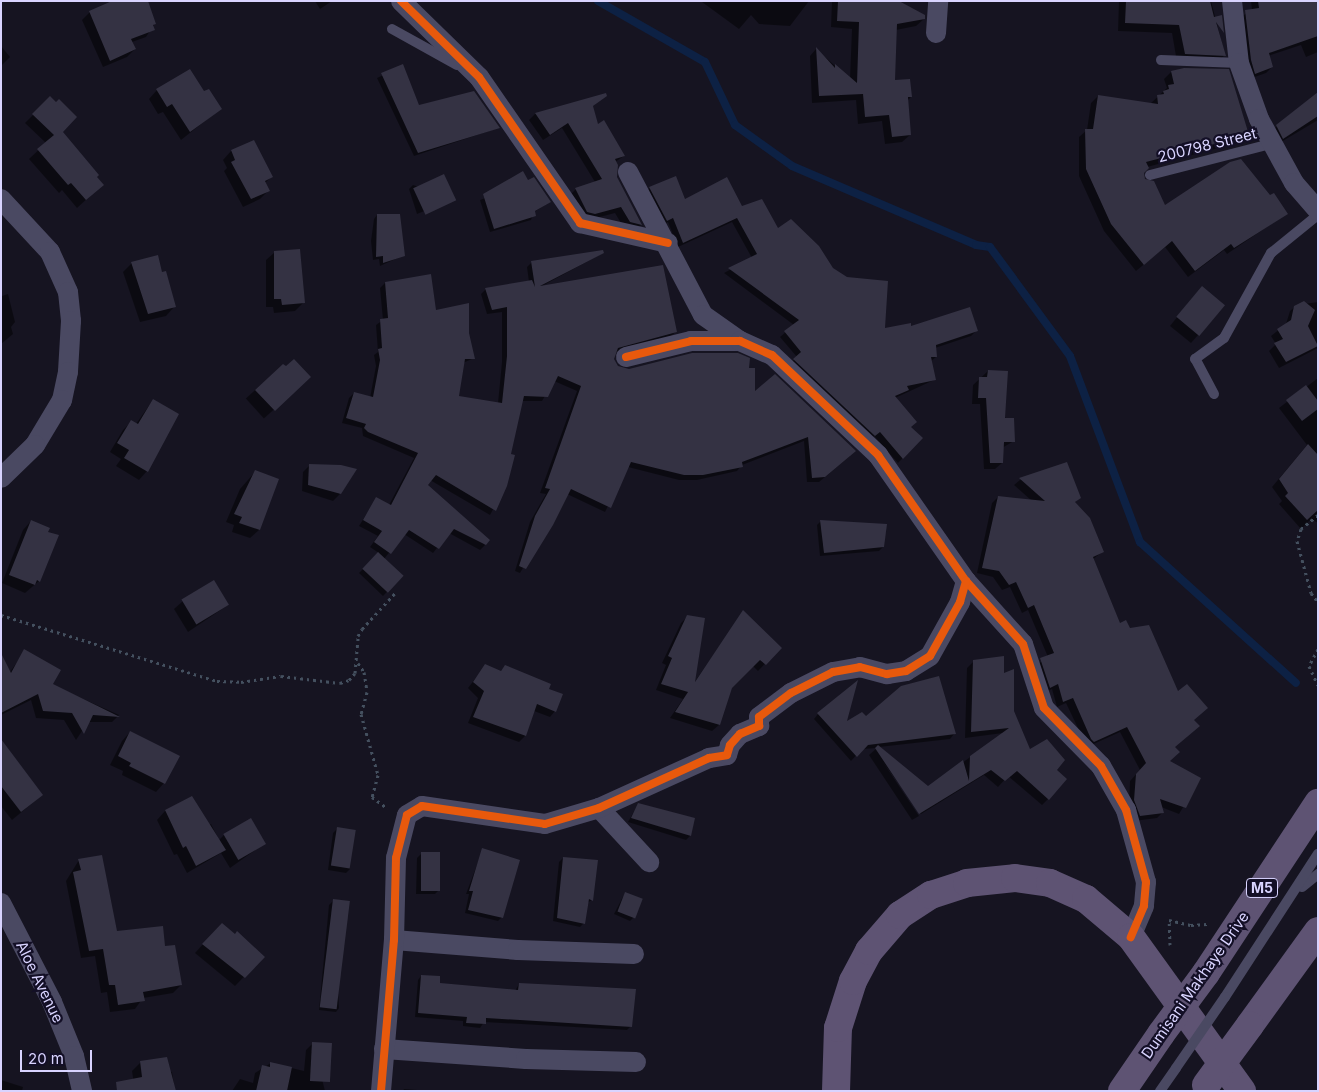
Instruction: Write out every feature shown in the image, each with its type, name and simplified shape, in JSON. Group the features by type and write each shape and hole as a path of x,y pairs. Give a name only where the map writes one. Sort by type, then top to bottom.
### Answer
{"main road":[{"name":"Dumisani Makhaye Drive","path":"1122,1091 1206,972 1318,803"},
{"path":"836,1091 838,1028 853,980 869,951 900,915 931,895 967,883 1015,878 1050,883 1086,899 1131,936 1242,1091"},
{"path":"1204,1088 1318,931"}],"street":[{"path":"401,1 479,77 580,224 668,244"},
{"path":"936,33 938,1"},
{"path":"1232,1 1239,63 1271,144 1294,183 1318,213"},
{"path":"628,172 668,244 703,315 740,342 772,355 878,455 966,581 1024,644 1044,708 1101,766 1126,810 1146,882 1144,906 1131,936"},
{"path":"1,199 50,252 68,292 71,322 68,372 62,400 35,445 1,478"},
{"path":"626,357 691,342 740,342"},
{"path":"381,1091 394,940 396,858 407,815 422,806 545,824 599,808 709,758 727,755 730,745 740,734 759,726 759,717 791,693 833,672 860,667 887,674 906,671 930,656 960,602 966,581"},
{"path":"599,808 648,862"},
{"name":"Aloe Avenue","path":"1,904 52,1002 74,1056 82,1091"},
{"path":"394,940 518,950 634,954"},
{"path":"384,1049 526,1059 636,1062"}],"lane":[{"path":"392,28 479,77"},
{"path":"1161,60 1239,63"},
{"name":"200798 Street","path":"1150,175 1271,144"},
{"path":"1214,394 1195,359 1224,338 1271,253 1318,213"},
{"path":"1160,1091 1295,893 1318,854"},
{"path":"1295,893 1318,874"}],"path":[{"path":"1318,515 1301,529 1297,541 1311,593 1318,602"},
{"path":"1,615 217,681 241,682 281,676 340,683 355,673 358,662 358,636 362,629 379,614 396,592"},
{"path":"1318,649 1309,666 1318,685"},
{"path":"358,662 364,672 367,692 361,714 378,775 372,797 382,806 407,815"},
{"path":"1312,672 1318,672"},
{"path":"1170,950 1169,920 1191,925"}],"building":[{"path":"112,1 148,1 156,24 153,25 155,30 131,39 136,49 110,61 89,11"},
{"path":"838,1 899,1 925,15 925,19 897,24 895,80 910,79 912,97 908,97 911,135 892,137 889,115 865,117 863,94 819,96 816,47 835,68 835,64 857,83 859,22 837,21"},
{"path":"1126,1 1210,1 1214,17 1222,15 1224,33 1216,22 1226,56 1185,54 1179,25 1125,23"},
{"path":"1258,1 1318,1 1318,36 1269,53 1273,67 1255,74 1251,60 1245,10 1259,8"},
{"path":"403,64 419,105 474,91 500,128 418,153 381,73"},
{"path":"1184,68 1229,69 1249,135 1146,162 1149,168 1144,173 1145,179 1154,181 1165,205 1230,162 1241,159 1270,195 1274,193 1288,214 1234,248 1231,244 1195,271 1172,241 1144,265 1111,224 1086,169 1085,129 1093,129 1098,95 1158,104 1157,95 1164,94 1163,91 1169,89 1168,85 1174,84 1171,71"},
{"path":"190,69 204,91 209,89 222,109 190,132 172,104 167,107 156,89"},
{"path":"1318,92 1318,116 1283,139 1276,125"},
{"path":"606,93 607,96 593,106 598,124 604,120 625,156 615,159 618,165 617,177 642,225 630,222 621,207 595,214 587,212 575,188 602,179 568,123 550,135 535,113"},
{"path":"50,96 56,102 59,99 77,117 63,132 99,175 97,177 104,185 86,200 71,183 68,185 37,149 54,135 32,114"},
{"path":"254,140 273,177 265,181 270,191 251,199 231,162 235,160 231,150"},
{"path":"523,171 528,180 534,177 551,202 535,211 536,216 494,229 483,194"},
{"path":"444,174 456,200 425,215 413,188"},
{"path":"676,176 685,199 727,177 742,206 762,199 778,228 791,219 819,246 833,268 847,277 888,281 885,328 911,323 911,326 970,307 978,331 936,345 937,357 931,357 936,380 907,386 909,390 895,396 917,422 911,427 923,438 903,459 880,432 875,436 793,359 801,352 784,331 799,320 728,268 757,254 737,218 683,243 673,218 667,221 649,187"},
{"path":"377,214 400,214 405,256 383,263 383,256 376,257"},
{"path":"300,249 305,303 282,305 281,299 274,299 274,251"},
{"path":"603,250 604,253 540,286 663,265 677,332 618,348 614,359 618,366 629,369 692,353 738,353 750,358 749,368 755,368 755,391 775,374 856,451 825,477 812,478 808,437 742,462 743,467 703,475 684,475 631,462 611,508 571,489 553,525 526,569 519,566 535,516 550,489 545,488 581,386 558,376 548,397 524,396 511,454 515,455 507,486 496,511 436,475 428,485 490,540 486,545 454,529 439,549 409,530 391,554 374,542 382,531 363,520 376,497 391,505 418,453 368,432 364,428 366,424 346,418 354,392 373,397 380,360 378,349 382,348 380,319 388,318 385,282 431,274 436,310 469,303 469,333 475,359 465,359 459,396 502,403 507,356 507,307 492,310 485,288 532,280 535,287 531,261"},
{"path":"158,255 162,272 166,271 176,307 148,314 131,262"},
{"path":"1202,286 1225,305 1199,336 1176,317"},
{"path":"1304,301 1315,310 1308,326 1318,346 1286,362 1274,343 1283,339 1277,329 1291,320 1294,306"},
{"path":"294,359 311,377 275,411 255,390 283,364 286,366"},
{"path":"988,370 1008,371 1005,418 1014,418 1015,442 1004,442 1003,463 990,463 986,398 978,398 979,377 987,377"},
{"path":"1306,385 1318,401 1318,409 1302,421 1286,400"},
{"path":"153,399 179,414 148,472 124,458 129,450 117,443 131,420 138,424"},
{"path":"1308,444 1318,455 1318,510 1307,520 1285,496 1288,493 1279,479"},
{"path":"1067,462 1081,498 1075,502 1090,518 1104,552 1093,557 1120,623 1126,620 1130,628 1149,625 1178,691 1187,684 1208,708 1194,720 1200,726 1175,747 1180,752 1170,761 1201,778 1186,808 1160,799 1164,813 1140,816 1134,800 1136,774 1146,763 1127,727 1094,742 1091,739 1073,698 1063,702 1058,684 1050,688 1040,658 1054,653 1034,605 1028,608 1016,582 1009,585 999,571 982,568 998,496 1045,501 1019,478"},
{"path":"309,464 341,465 357,469 341,494 308,485"},
{"path":"255,470 279,479 260,530 239,523 242,517 234,514"},
{"path":"31,520 50,528 48,532 59,535 40,582 37,580 35,585 9,575"},
{"path":"820,520 887,524 884,547 824,553"},
{"path":"378,552 404,576 388,593 362,569"},
{"path":"214,580 229,605 196,624 181,600"},
{"path":"743,610 782,648 766,665 760,660 732,688 720,725 675,712 688,692 661,684 672,658 668,656 687,615 705,618 695,682"},
{"path":"24,649 61,670 53,684 120,717 93,715 84,734 72,713 43,711 38,694 1,713 1,653 11,673"},
{"path":"1004,656 1004,673 1014,669 1014,711 1030,749 1047,739 1065,760 1057,770 1067,779 1049,800 1017,771 1005,781 991,770 919,814 875,748 878,745 928,786 963,760 969,781 970,756 1009,728 971,732 973,660"},
{"path":"485,664 501,671 505,665 551,684 549,689 563,694 556,712 537,704 526,736 473,717 484,691 473,682"},
{"path":"939,676 956,734 868,745 857,757 817,713 858,680 847,721 862,712 866,716 901,686"},
{"path":"130,731 180,756 165,784 129,766 131,763 118,756"},
{"path":"1,739 43,795 21,812 1,786"},
{"path":"192,796 226,850 196,866 186,846 183,848 165,810"},
{"path":"638,803 695,818 691,836 631,818"},
{"path":"251,818 266,844 238,860 223,834"},
{"path":"337,827 356,830 350,868 331,866"},
{"path":"482,848 520,860 503,918 468,910 473,891 469,891"},
{"path":"421,852 440,852 440,891 421,891"},
{"path":"102,855 117,931 163,926 165,946 175,945 182,985 143,992 145,1001 118,1005 115,985 109,985 103,949 89,951 73,872 81,870 78,859"},
{"path":"563,857 598,860 593,901 589,899 585,924 557,918"},
{"path":"625,892 643,899 635,918 617,912"},
{"path":"333,899 350,901 337,1009 320,1007"},
{"path":"222,923 235,934 237,931 265,957 245,978 202,944"},
{"path":"421,975 440,976 440,983 518,990 519,983 636,989 632,1027 486,1018 486,1024 466,1023 467,1017 418,1013"},
{"path":"312,1042 332,1043 330,1082 310,1081"},
{"path":"167,1057 176,1091 117,1091 116,1082 142,1077 140,1061"},
{"path":"270,1062 292,1067 287,1091 256,1091 262,1065 270,1067"}],"waterway":[{"path":"598,1 705,62 735,125 792,166 976,245 990,247 1070,356 1140,542 1296,683"}],"cycle path":[{"path":"401,1 479,77 580,223 668,243"},
{"path":"626,357 691,341 740,341 772,355 878,455 966,581 1023,644 1044,708 1101,766 1126,810 1146,882 1144,906 1131,937"},
{"path":"381,1091 394,940 396,858 407,815 422,806 545,824 599,808 709,758 727,755 730,745 740,734 759,726 759,717 791,693 833,672 860,667 887,674 906,671 930,656 960,602 966,581"}]}
